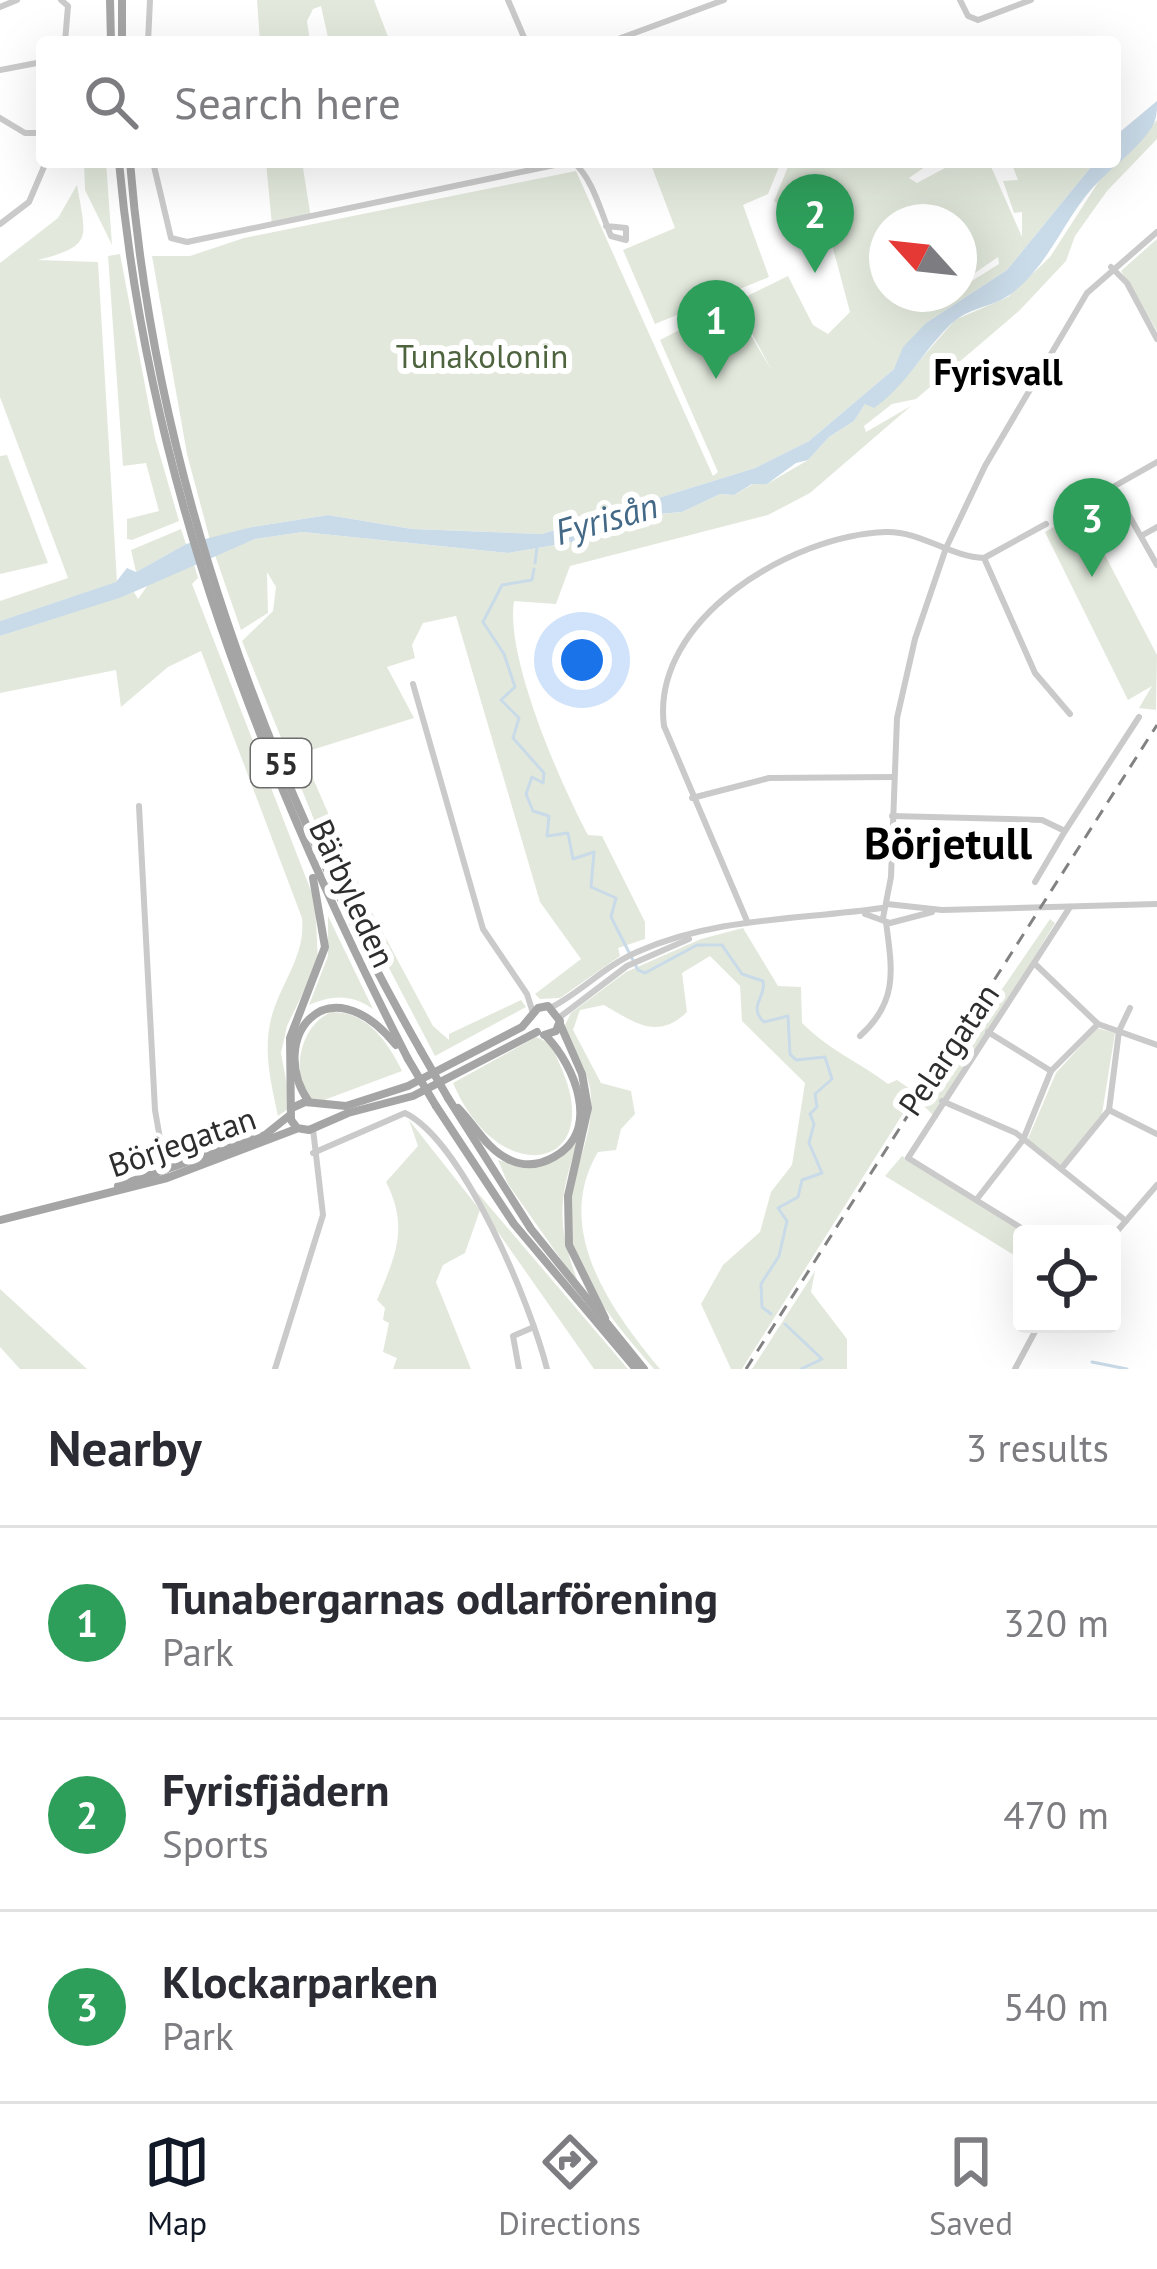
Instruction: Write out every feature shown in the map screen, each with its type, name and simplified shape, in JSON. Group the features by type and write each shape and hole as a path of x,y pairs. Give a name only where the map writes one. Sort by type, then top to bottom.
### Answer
{"main road":[{"path":"110,0 111,36"},
{"path":"122,0 122,36"},
{"name":"Bärbyleden","path":"120,168 141,329 209,600 311,864 436,1106 514,1224 640,1369"},
{"name":"Bärbyleden","path":"131,168 152,326 184,495 307,829 448,1098 531,1229 640,1369"},
{"path":"308,1128 292,1111 290,1038 325,947 311,864"},
{"path":"308,1128 313,1105 298,1077 297,1047 306,1023 322,1010 341,1005 367,1013 408,1059"},
{"path":"313,1105 346,1106 408,1086 548,1006 560,1021 582,1075 589,1108 568,1196 569,1246 614,1335"},
{"path":"448,1098 509,1160 541,1163 562,1152 577,1131 581,1108 567,1065 533,1015"},
{"name":"Börjegatan","path":"0,1220 83,1199 413,1096 560,1021"},
{"name":"Börjegatan","path":"166,1173 265,1135 292,1111 313,1105"}],"street":[{"path":"0,7 17,0"},
{"path":"61,0 68,6 66,36"},
{"path":"148,36 150,0"},
{"path":"508,0 523,36"},
{"path":"626,36 724,0"},
{"path":"960,0 968,16 978,20 1031,0"},
{"path":"0,70 36,63"},
{"path":"0,118 26,133 36,133"},
{"path":"0,224 29,202 43,168"},
{"path":"154,168 171,238 187,242 542,168"},
{"path":"579,168 606,226"},
{"path":"860,1036 888,1001 891,921 884,906 891,877 892,777 911,657 946,548 1055,345 1111,267 1157,232"},
{"path":"1111,267 1127,283 1157,339"},
{"path":"1157,462 1113,487 1157,566"},
{"path":"747,921 668,741 663,694 682,645 723,597 790,557 861,535 906,533 984,558 1046,524"},
{"path":"1141,536 1157,527"},
{"path":"984,558 1035,673 1070,714"},
{"path":"412,684 483,928 527,994 533,1015"},
{"path":"1035,882 1139,717"},
{"path":"692,798 769,778 892,777"},
{"path":"139,806 155,1110 166,1173"},
{"path":"892,816 1042,820 1065,831"},
{"path":"891,877 899,905 891,921"},
{"path":"527,994 548,1006 641,955 747,921 856,914 899,905 942,910 1156,904"},
{"name":"Pelargatan","path":"1017,1225 908,1158 1070,907"},
{"path":"856,914 891,921 942,910"},
{"path":"560,1021 625,962"},
{"path":"1034,963 1098,1024 1157,1045"},
{"path":"1061,1169 1109,1109 1119,1031 1130,1008"},
{"path":"977,1199 1023,1140 1052,1071 1098,1024"},
{"path":"988,1032 1052,1071"},
{"path":"942,1101 1023,1140 1126,1221"},
{"path":"1109,1109 1157,1134"},
{"path":"313,1153 405,1113 415,1118 474,1193 487,1228 512,1265 547,1369"},
{"path":"275,1369 323,1215 308,1128"},
{"path":"1121,1227 1157,1185"},
{"path":"518,1369 513,1336 534,1328"},
{"path":"1015,1369 1034,1333"}],"green space":[{"path":"257,0 374,0 388,36 328,36 321,6 313,9 307,21 309,36 260,36"},
{"path":"1157,120 1157,139 1107,191 1075,236 1066,261 1019,311 916,399 892,404 864,426 866,432 911,406 810,493 768,515 570,566 556,604 514,601 518,654 550,754 588,835 602,836 645,922 645,939 618,948 620,956 560,998 540,999 535,994 581,959 540,902 456,616 423,623 412,645 415,658 387,667 414,718 302,753 368,905 433,1026 449,1040 449,1034 521,1000 526,1007 435,1056 323,842 242,641 273,611 276,587 267,572 268,613 241,630 215,555 255,539 303,532 508,553 590,539 657,514 682,512 720,494 734,495 753,484 767,484 808,460 829,437 854,421 865,404 907,375 955,320 1008,297 1050,257 1101,178 1111,168 1121,168 1121,157"},
{"path":"84,168 106,168 112,245 85,190"},
{"path":"267,168 303,168 311,218 272,226"},
{"path":"652,168 779,168 768,194 743,205 769,277 655,324 623,250 675,228"},
{"name":"Tunakolonin","path":"788,168 923,168 909,178 917,183 945,168 992,168 1022,237 1022,212 1014,213 1003,181 1018,180 1013,168 1090,168 1007,270 977,290 977,278 999,264 998,257 977,272 977,204 869,204 869,312 943,312 926,323 894,369 809,441 755,468 542,534 412,529 328,515 252,527 210,540 187,454 152,256 190,256 244,238 576,171 713,476 718,472 660,340 732,303 772,371 735,302 788,276 813,325 828,334 850,312 830,237 842,231 823,198 789,215 774,201"},
{"path":"77,185 82,237 69,250 38,260 98,262 117,582 0,621 0,601 68,578 0,397 0,263 58,218"},
{"path":"1157,239 1157,331 1121,271"},
{"path":"120,254 155,438 179,521 132,540 127,539 127,519 159,511 146,463 123,466 108,256"},
{"path":"7,455 48,563 0,574 0,456"},
{"path":"1082,511 1157,655 1156,710 1139,708 1152,686 1128,700 1045,532"},
{"path":"181,529 186,544 136,572 131,550"},
{"path":"194,564 198,578 192,584 315,901 318,962 287,1026 281,1053 291,1107 278,1116 269,1068 269,1031 300,945 302,918 201,651 168,667 121,707 116,670 0,693 0,636 134,592 138,599 150,582"},
{"path":"328,916 373,1009 342,998 309,1005 328,956"},
{"path":"1050,919 1055,923 936,1118 923,1105"},
{"path":"743,928 778,986 801,987 802,1023 888,1084 897,1080 916,1093 742,1369 731,1369 701,1304 723,1265 760,1232 771,1192 792,1165 805,1083 742,1021 740,986 710,956 682,973 687,1012 666,1026 646,1026 604,1005 580,1010 573,1030 601,1083 631,1091 635,1114 621,1129 616,1150 598,1152 585,1181 584,1239 607,1295 660,1369 654,1369 596,1295 572,1244 569,1205 591,1108 586,1072 563,1029 571,1013 626,972 701,939"},
{"path":"332,1012 355,1017 374,1030 402,1071 316,1103 302,1081 301,1054 312,1028"},
{"path":"1097,1028 1115,1033 1102,1114 1061,1165 1027,1141 1056,1073"},
{"path":"536,1037 553,1050 571,1099 571,1126 560,1145 543,1154 521,1153 497,1142 473,1118 453,1083"},
{"path":"409,1120 480,1210 465,1253 443,1265 436,1282 471,1369 393,1369 397,1358 383,1352 389,1323 383,1320 385,1308 377,1300 394,1255 398,1227 386,1182 418,1146"},
{"path":"578,1140 562,1212 579,1285 508,1184 498,1160 542,1164"},
{"path":"902,1156 1013,1225 1013,1254 885,1176"},
{"path":"477,1192 628,1369 594,1369 488,1218"},
{"path":"815,1271 811,1292 847,1339 847,1369 752,1369"},
{"path":"0,1289 87,1369 20,1369 0,1347"}],"water":[{"path":"1157,101 1155,121 1121,161 1121,131"},
{"path":"1090,168 1113,168 1089,192 1025,282 1003,299 977,309 977,290 1007,270"},
{"name":"Fyrisån","path":"943,312 969,312 939,337 885,400 874,408 865,404 854,421 829,437 808,460 767,484 752,484 734,495 720,494 682,512 657,514 590,539 508,553 303,532 255,539 122,597 0,636 0,621 116,582 127,568 136,572 186,544 252,527 328,515 412,529 542,534 755,468 809,441 894,369 903,347"}],"waterway":[{"path":"535,563 537,547"},
{"path":"534,569 532,580 502,585 483,622 504,654 515,687 501,700 519,718 513,738 544,773 543,783 532,777 526,794 533,811 549,816 547,836 568,833 573,859 594,852 591,887 616,898 611,917 638,970 645,973 697,945 722,945 742,974 763,981 757,1011 764,1022 788,1016 790,1054 796,1060 825,1057 832,1079 815,1094 817,1107 810,1114 814,1124 809,1143 822,1173 802,1180 798,1197 778,1208 787,1221 779,1256 761,1284 762,1307 771,1314"},
{"path":"785,1324 822,1359 801,1369"},
{"path":"1092,1362 1127,1369"}],"railway":[{"path":"746,1369 1157,725"}],"place":[{"name":"Fyrisfjädern","path":"815,273"},
{"name":"Tunabergarnas odlarförening","path":"716,379"},
{"name":"Klockarparken","path":"1092,577"}],"district":[{"name":"Fyrisvall","path":"998,371"},
{"name":"Börjetull","path":"948,842"}]}
